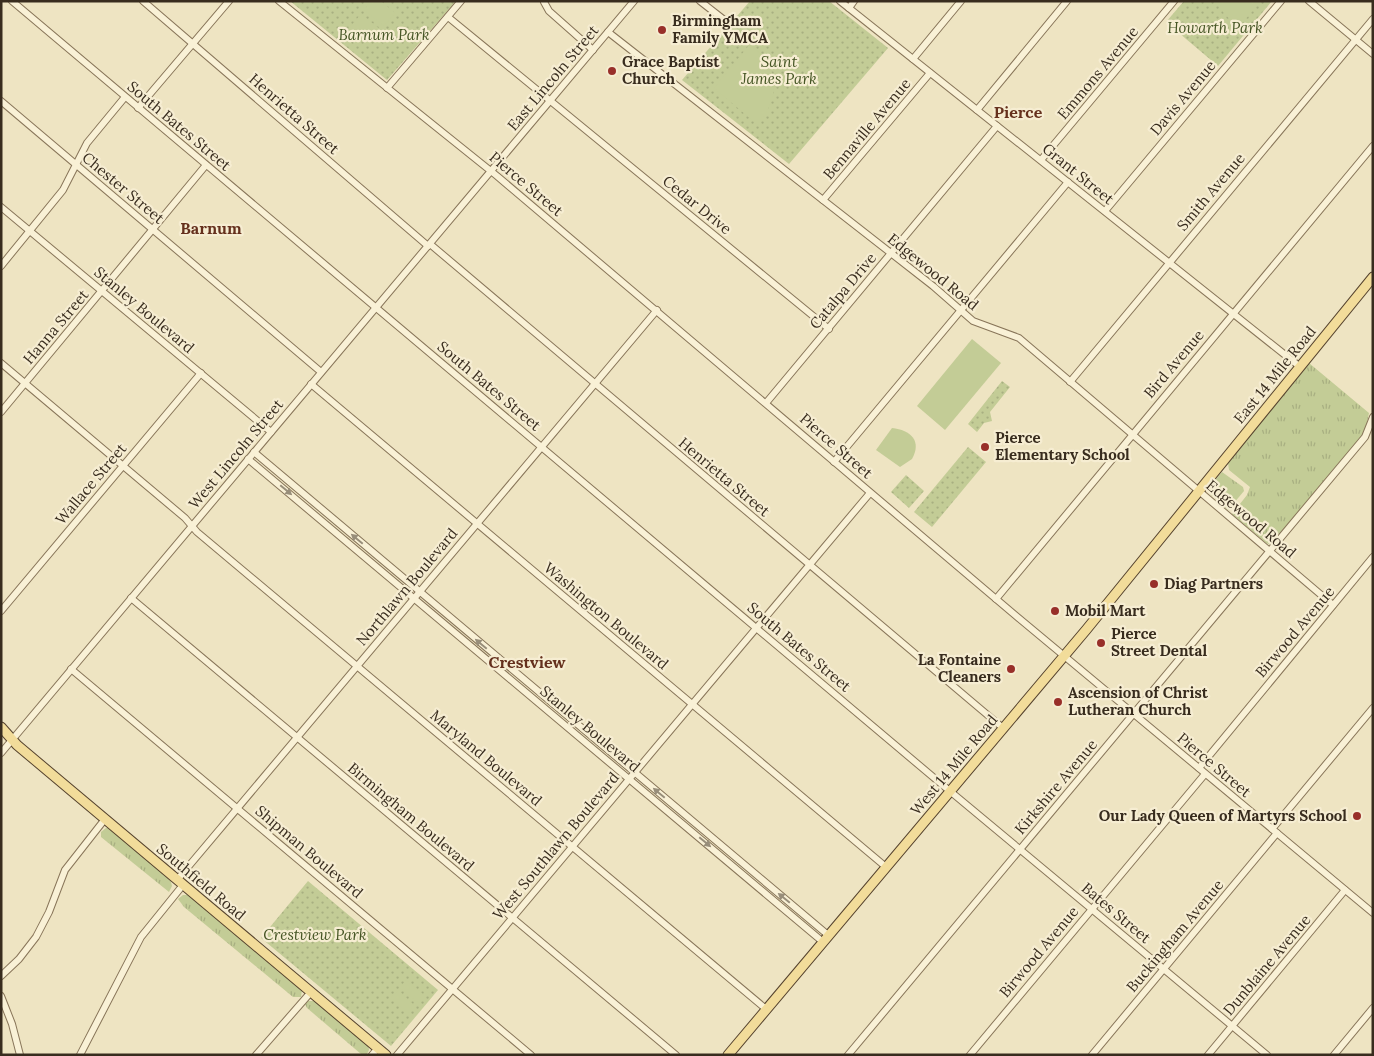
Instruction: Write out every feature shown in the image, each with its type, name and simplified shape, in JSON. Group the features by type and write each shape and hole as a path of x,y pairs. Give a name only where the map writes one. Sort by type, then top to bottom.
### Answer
{"main road":[{"name":"East 14 Mile Road","path":"1198,491 1373,277"},
{"name":"West 14 Mile Road","path":"728,1055 1064,656 1198,491"},
{"name":"Southfield Road","path":"1,728 12,740 311,992 375,1051 386,1055"}],"street":[{"name":"South Bates Street","path":"12,1 949,791"},
{"name":"Henrietta Street","path":"143,1 429,245 1003,728"},
{"path":"138,108 229,1"},
{"name":"Pierce Street","path":"279,1 491,171 657,310 870,493 1373,914"},
{"path":"387,88 461,1"},
{"name":"East Lincoln Street","path":"491,171 634,1"},
{"path":"700,1 723,19"},
{"name":"Grant Street","path":"840,1 1299,366"},
{"path":"849,8 854,1"},
{"name":"Bennaville Avenue","path":"913,59 960,1"},
{"path":"977,110 1067,1"},
{"name":"Emmons Avenue","path":"1041,160 1174,1"},
{"name":"Davis Avenue","path":"1105,211 1281,1"},
{"path":"1309,1 1373,54"},
{"path":"544,2 549,11 593,50"},
{"name":"Cedar Drive","path":"448,17 549,102 829,329"},
{"name":"Smith Avenue","path":"1070,382 1373,19"},
{"name":"Edgewood Road","path":"608,32 823,200 961,311 980,325 1019,338 1333,605"},
{"name":"Bennaville Avenue","path":"823,200 930,73"},
{"path":"1,266 67,184 87,143 125,97"},
{"name":"Chester Street","path":"1,101 321,372"},
{"name":"Catalpa Drive","path":"766,403 997,126"},
{"name":"Bird Avenue","path":"996,599 1373,146"},
{"name":"Hanna Street","path":"1,412 206,165"},
{"name":"West Lincoln Street","path":"1,753 491,171"},
{"path":"834,462 1068,182"},
{"name":"Stanley Boulevard","path":"1,206 271,432"},
{"name":"Northlawn Boulevard","path":"80,1055 140,937 237,808 657,310"},
{"name":"Maryland Boulevard","path":"1,363 192,525 197,532 766,1009"},
{"name":"Wallace Street","path":"1,611 201,373"},
{"name":"Washington Boulevard","path":"311,384 886,867"},
{"name":"Kirkshire Avenue","path":"848,1055 1365,438 1373,417"},
{"name":"Stanley Boulevard","path":"254,452 635,772 826,938"},
{"name":"Stanley Boulevard","path":"248,459 724,859 826,938"},
{"name":"West Southlawn Boulevard","path":"397,1055 870,493"},
{"path":"340,535 345,529"},
{"name":"Birwood Avenue","path":"1199,768 1373,557"},
{"name":"Birmingham Boulevard","path":"131,598 676,1055"},
{"name":"Shipman Boulevard","path":"71,670 531,1055"},
{"path":"518,686 524,679"},
{"name":"Buckingham Avenue","path":"1092,1055 1164,969 1373,708"},
{"name":"Birwood Avenue","path":"970,1055 1205,774"},
{"name":"Bates Street","path":"949,791 1267,1055"},
{"path":"1,976 32,943 49,912 65,870 105,819"},
{"path":"724,859 729,853"},
{"name":"Dunblaine Avenue","path":"1208,1055 1345,890"},
{"path":"256,1055 311,992"},
{"path":"1,996 12,1024 20,1055"},
{"path":"1334,1055 1373,1008"}],"green space":[{"name":"Barnum Park","path":"290,1 456,1 387,80"},
{"path":"371,1 381,1 395,13 384,26 364,10"},
{"name":"Saint James Park","path":"750,1 829,1 888,48 789,164 682,80"},
{"name":"Howarth Park","path":"1184,1 1272,1 1218,66 1166,22"},
{"path":"1219,1 1261,1 1238,28 1223,12"},
{"path":"361,14 381,30 370,43 350,27"},
{"path":"750,44 767,63 774,83 771,103 758,125 714,88"},
{"path":"972,339 1001,363 945,430 917,406"},
{"path":"1309,363 1369,413 1365,432 1271,545 1266,543 1232,514 1247,495 1250,487 1229,470 1228,463"},
{"path":"1002,381 1010,387 990,412 992,421 984,423 977,432 968,424"},
{"path":"892,428 905,431 915,442 915,453 912,459 900,467 876,450"},
{"path":"968,447 986,462 932,527 914,512"},
{"path":"1222,472 1243,487 1244,491 1228,510 1210,494 1209,487"},
{"path":"906,475 924,491 909,508 891,492"},
{"path":"106,828 110,828 170,878 172,886 169,892 101,837 101,832"},
{"name":"Crestview Park","path":"308,881 438,990 391,1046 261,938"},
{"path":"183,895 189,895 302,990 301,997 293,997 184,907 178,899"},
{"path":"406,980 423,994 417,1002 400,988"},
{"path":"398,990 414,1005 408,1013 391,998"},
{"path":"308,1001 317,1001 368,1043 369,1050 367,1054 361,1054 307,1008 305,1004"}],"place":[{"name":"Birmingham Family YMCA","path":"662,30"},
{"name":"Grace Baptist Church","path":"612,71"},
{"name":"Pierce Elementary School","path":"985,447"},
{"name":"Diag Partners","path":"1154,584"},
{"name":"Mobil Mart","path":"1055,611"},
{"name":"Pierce Street Dental","path":"1101,643"},
{"name":"La Fontaine Cleaners","path":"1011,669"},
{"name":"Ascension of Christ Lutheran Church","path":"1058,702"},
{"name":"Our Lady Queen of Martyrs School","path":"1357,816"}],"district":[{"name":"Pierce","path":"1018,112"},
{"name":"Barnum","path":"211,228"},
{"name":"Crestview","path":"527,662"}]}
